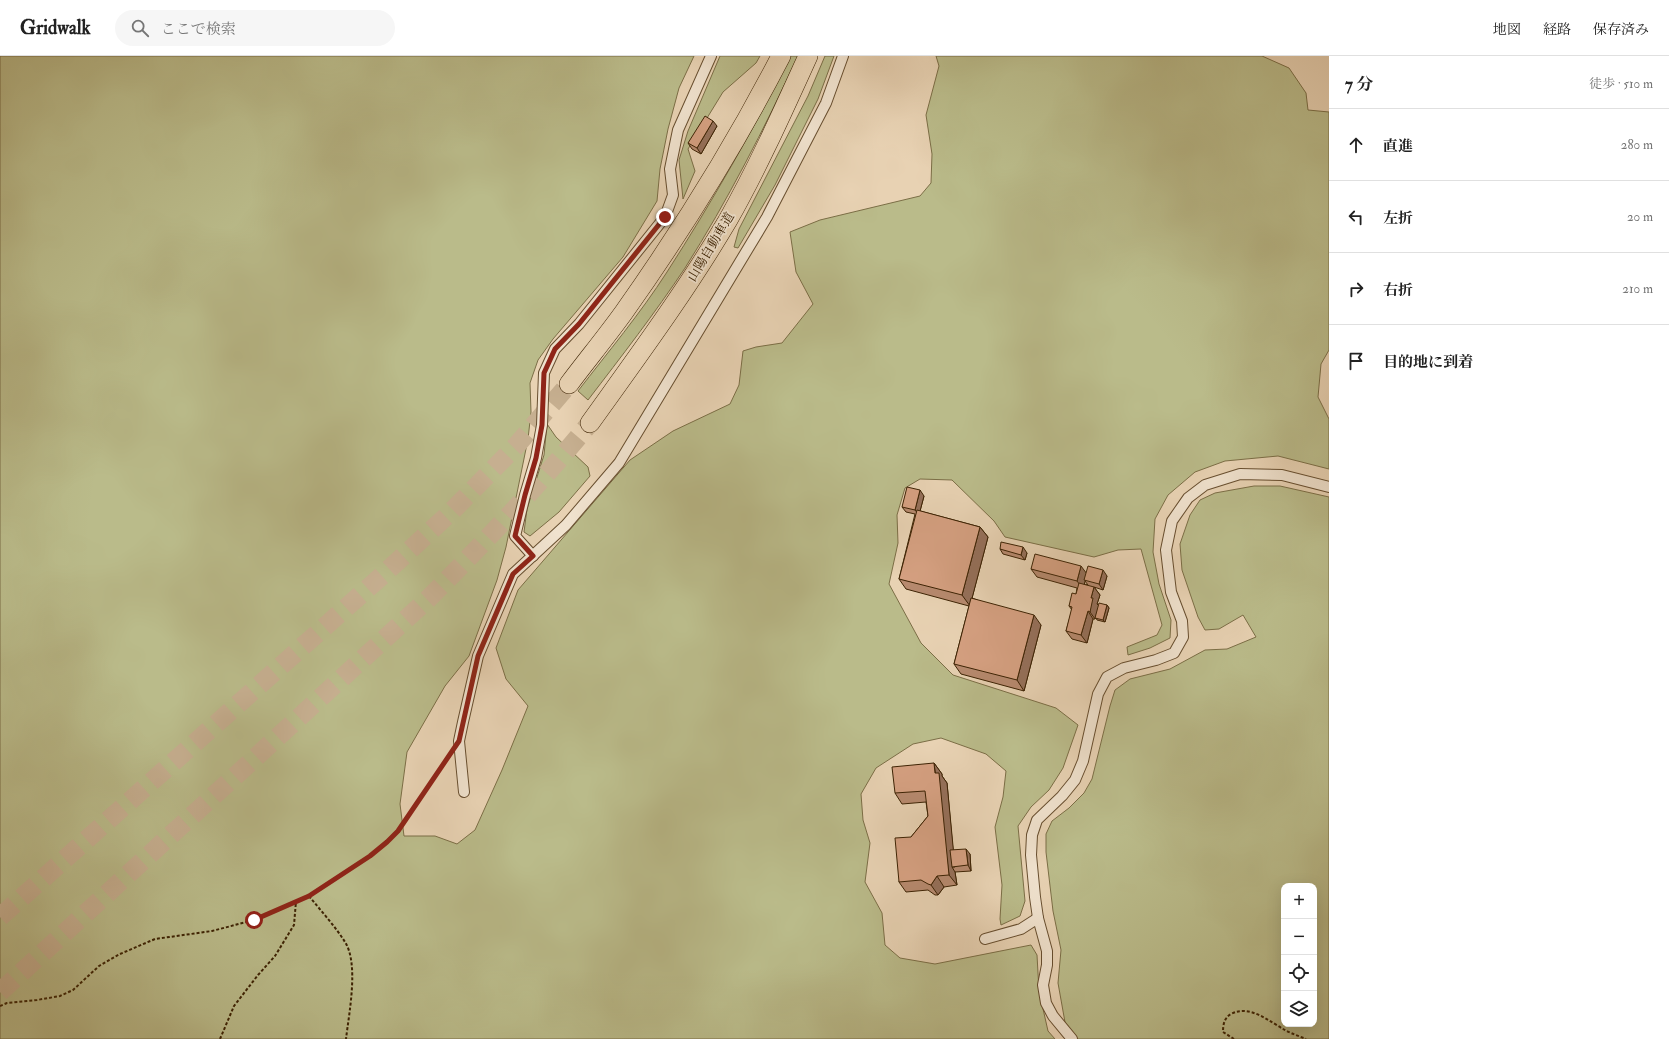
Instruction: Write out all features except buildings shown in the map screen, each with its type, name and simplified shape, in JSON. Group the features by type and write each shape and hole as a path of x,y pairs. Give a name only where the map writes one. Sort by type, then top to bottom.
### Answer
{"highway":[{"path":"568,384 624,313 688,218 754,109 781,56"},
{"name":"山陽自動車道","path":"590,423 676,303 728,219 775,128 808,56"}],"street":[{"path":"533,556 515,536 536,458 542,425 544,373 555,349 579,324 665,217 673,195 670,169 678,130 711,56"},
{"path":"464,792 459,741 478,656 513,574 566,525 619,463 767,217 826,104 843,56"},
{"path":"1072,1039 1053,1016 1046,1003 1043,985 1047,965 1047,951 1038,918 1031,855 1032,835 1037,820 1062,796 1075,780 1083,761 1098,694 1108,677 1124,668 1156,660 1174,653 1183,637 1182,621 1171,592 1166,550 1172,521 1188,498 1205,485 1240,474 1282,475 1329,487"},
{"path":"985,940 1020,929 1038,918"}],"path":[{"path":"0,1006 7,1003 60,996 73,990 99,966 120,954 155,939 212,931 254,920 309,896 370,856 398,831 459,741"},
{"path":"309,896 346,942 352,960 346,1039"},
{"path":"220,1039 234,1006 275,956 294,925 296,901"},
{"path":"1234,1039 1223,1032 1223,1026 1227,1016 1236,1012 1244,1011 1254,1013 1287,1031 1306,1039"}],"green space":[{"path":"0,56 694,56 679,88 668,129 660,169 657,201 623,257 553,339 538,360 530,383 531,412 528,439 506,547 497,580 469,656 445,686 407,752 400,804 404,836 435,836 457,844 475,830 502,770 528,706 506,679 496,648 518,590 630,460 673,431 730,404 739,385 743,351 756,347 782,343 813,304 796,272 790,232 820,220 920,196 931,183 932,154 926,115 939,66 936,56 1262,56 1289,68 1306,93 1308,110 1329,112 1329,350 1321,364 1318,397 1329,419 1329,469 1278,456 1225,461 1195,472 1168,495 1155,519 1153,552 1159,584 1171,620 1170,638 1150,648 1128,655 1127,647 1157,635 1162,625 1141,549 1118,550 1094,557 1005,537 994,521 952,480 920,479 905,488 897,515 898,543 889,584 921,643 953,675 1056,708 1078,725 1063,768 1049,790 1031,807 1018,826 1025,901 1020,916 1001,925 1002,885 995,827 1003,797 1006,771 986,754 941,738 913,744 876,768 861,794 863,820 870,843 865,882 882,913 885,945 900,958 935,964 1031,945 1037,955 1039,991 1048,1031 1055,1039 0,1039"},
{"path":"720,56 760,56 756,63 723,92 688,149 695,171 683,199 679,160 688,131"},
{"path":"791,56 798,56 745,164 701,242 662,302 588,400 578,391 657,288 732,166"},
{"path":"825,56 834,56 818,99 775,185 738,248 734,247 739,229 808,96"},
{"path":"547,424 556,437 588,467 590,476 559,512 530,536 524,532 527,509 544,455"},
{"path":"1254,486 1280,486 1329,497 1329,1039 1068,1039 1058,983 1061,950 1053,911 1046,852 1046,834 1052,821 1069,808 1084,793 1092,779 1115,690 1130,679 1170,669 1205,650 1227,649 1256,637 1243,615 1219,629 1205,630 1198,617 1182,570 1180,544 1190,515 1200,500 1215,493"}],"tunnel":[{"path":"0,917 386,572 451,512 516,446 569,384"},
{"path":"0,992 428,599 511,513 590,423"}],"route":[{"path":"254,920 309,896 370,856 387,842 398,831 459,741 478,656 513,574 533,556 515,536 536,458 542,425 544,373 555,349 579,324 665,217"}]}
